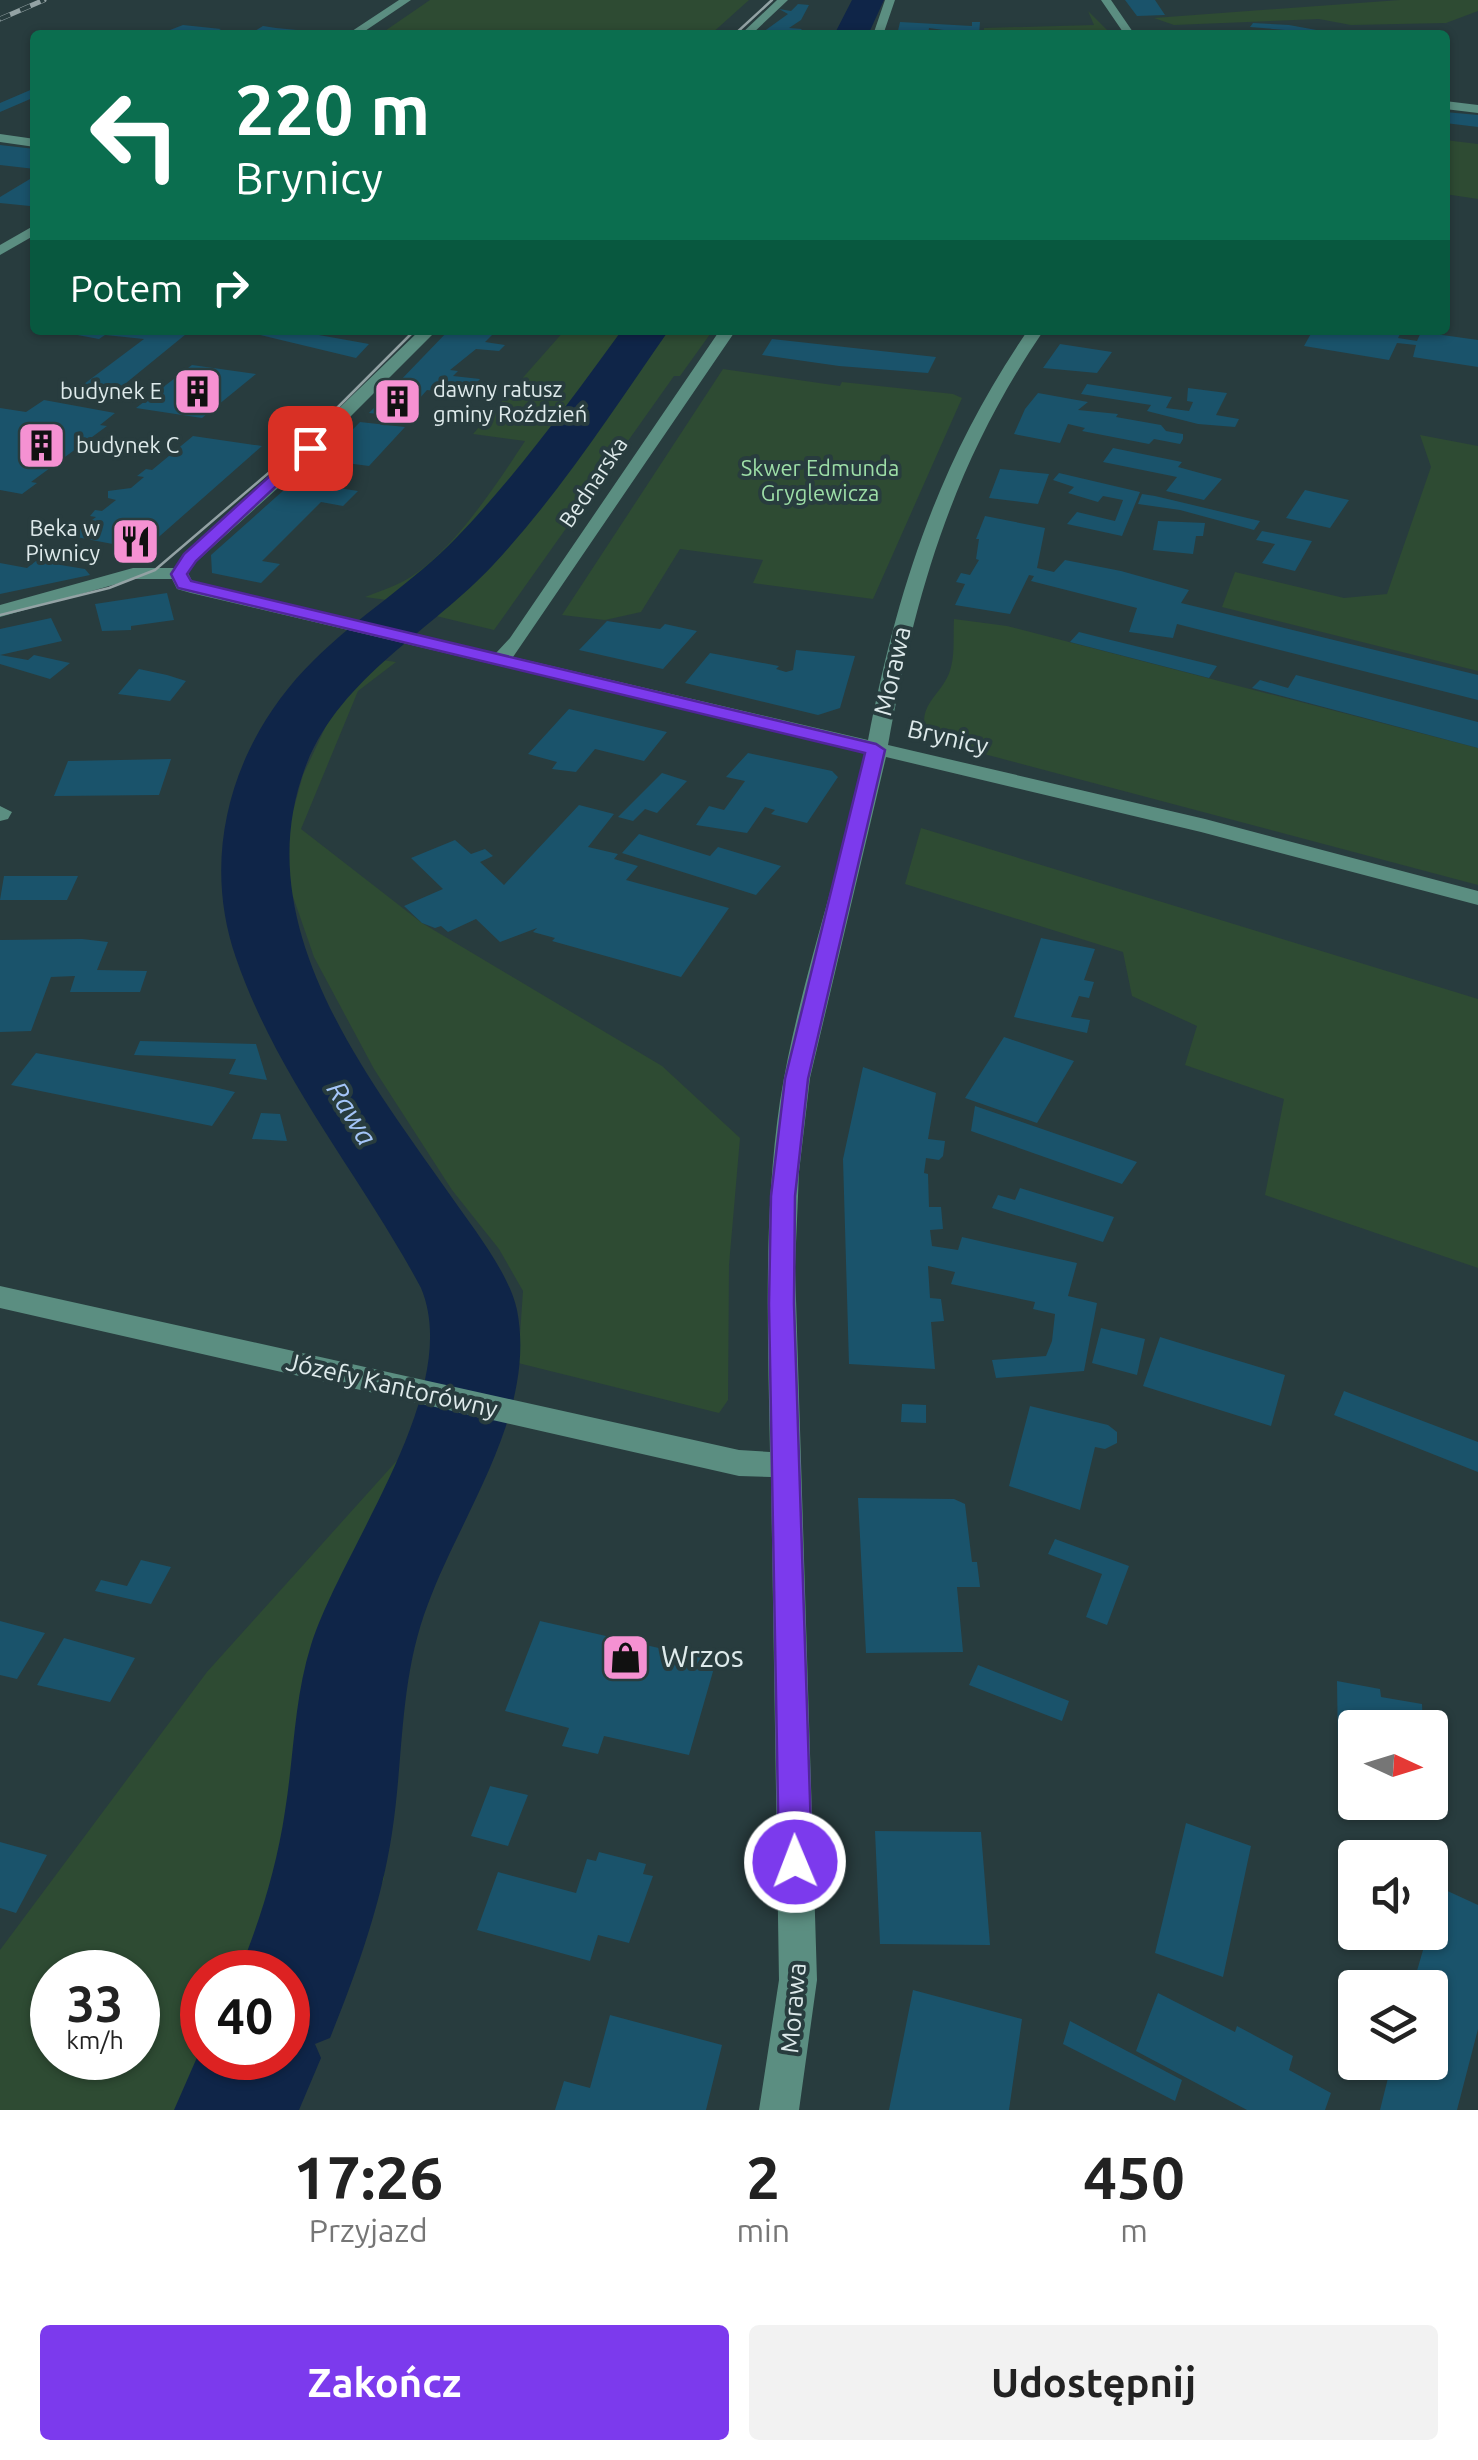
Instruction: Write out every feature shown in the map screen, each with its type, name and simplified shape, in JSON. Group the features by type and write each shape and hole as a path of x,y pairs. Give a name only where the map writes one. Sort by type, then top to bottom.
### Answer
{"street":[{"path":"359,30 406,0"},
{"path":"750,30 783,0"},
{"path":"880,30 890,0"},
{"path":"1106,0 1127,30"},
{"path":"1450,106 1478,109"},
{"path":"0,138 30,141"},
{"path":"0,251 30,232"},
{"path":"0,611 133,574 179,574 190,558 283,474 424,335"},
{"name":"Bednarska","path":"500,660 517,642 725,335"},
{"name":"Morawa","path":"779,2110 798,1980 781,1267 791,1124 814,999 876,750 901,628 920,565 995,391 1033,335"},
{"name":"Brynicy","path":"179,574 184,585 198,589 1205,826 1478,898"},
{"name":"Józefy Kantorówny","path":"0,1298 738,1463 785,1466"}],"green space":[{"path":"430,0 749,0 716,30 386,30"},
{"path":"1400,0 1478,0 1478,11 1446,23 1351,25 1319,19 1174,25 1154,18"},
{"path":"1088,11 1107,30 984,30 984,28 1094,25"},
{"path":"1450,141 1478,144 1478,199 1450,195"},
{"path":"561,335 629,335 462,547 436,573 395,601 365,597 402,582 437,556 486,499 525,441 473,434"},
{"path":"661,335 709,335 680,376 674,376 494,630 432,615 472,583"},
{"name":"Skwer Edmunda Gryglewicza","path":"723,369 962,398 873,599 753,583 763,560 680,549 641,612 605,620 562,615"},
{"path":"1420,435 1478,446 1478,671 1222,607 1235,572 1344,598 1387,594 1431,467"},
{"path":"954,619 1007,626 1478,748 1478,885 954,746 925,730 924,720 951,667"},
{"path":"375,659 396,662 358,691 301,829 422,923 662,1066 740,1138 729,1265 728,1400 719,1413 518,1363 523,1291 499,1249 452,1190 374,1069 314,957 289,885 287,833 303,775 341,694"},
{"path":"921,828 1478,999 1478,1268 1265,1195 1284,1099 1185,1065 1197,1026 1132,996 1123,952 905,884"},
{"path":"402,1455 485,1475 394,1669 384,1879 310,2042 310,1950 180,1950 180,2080 289,2080 271,2110 0,2110 0,1950 207,1672"}],"building":[{"path":"1125,0 1155,0 1165,15 1137,16"},
{"path":"798,4 809,5 801,20 789,28 801,30 766,30 788,14 779,9 791,11"},
{"path":"900,22 972,26 972,22 980,22 979,30 898,30"},
{"path":"1253,23 1316,30 1285,30 1250,27"},
{"path":"183,25 221,29 219,30 170,30"},
{"path":"263,26 300,30 256,30"},
{"path":"30,90 30,99 0,112 0,103"},
{"path":"1450,112 1478,115 1478,127 1450,124"},
{"path":"0,145 30,148 30,168 0,165"},
{"path":"30,179 30,206 0,203 0,197"},
{"path":"105,335 185,335 115,392 80,387 144,339"},
{"path":"260,335 319,335 369,344 356,358"},
{"path":"444,335 492,335 485,342 505,345 499,351 476,349 450,370 458,371 453,376 480,379 466,395 427,390 403,417 369,413"},
{"path":"1310,335 1400,335 1398,338 1417,341 1420,335 1442,335 1478,340 1478,367 1413,357 1416,345 1397,343 1389,360 1304,346"},
{"path":"772,339 936,357 928,373 839,366 762,355"},
{"path":"1060,344 1112,352 1097,373 1043,368"},
{"name":"budynek E","path":"192,365 256,374 202,418 136,408"},
{"path":"1087,384 1172,397 1166,408 1189,411 1193,402 1187,401 1188,388 1227,393 1216,415 1239,419 1235,427 1198,424 1147,411 1151,405 1081,394"},
{"path":"1038,393 1088,402 1078,410 1118,414 1116,417 1161,425 1166,431 1183,434 1183,439 1180,444 1154,439 1149,444 1082,431 1085,428 1068,424 1060,443 1014,434 1025,409"},
{"name":"budynek C","path":"44,400 115,413 100,425 107,426 31,482 37,483 22,494 0,490 0,408 26,412"},
{"path":"360,422 405,427 369,466 323,460"},
{"path":"193,436 262,446 144,550 71,536 96,517 90,516 95,510 102,511 116,500 108,498 108,491 131,488 144,477 137,476 146,469 152,470"},
{"path":"1113,448 1182,462 1178,467 1222,479 1204,500 1166,491 1177,477 1103,462"},
{"path":"1000,469 1049,474 1038,504 989,498"},
{"path":"1059,473 1140,492 1122,536 1067,524 1077,512 1115,521 1123,500 1103,496 1098,502 1068,493 1074,487 1053,480"},
{"path":"294,481 358,491 343,506 321,502 262,561 280,564 261,583 212,573 211,555"},
{"path":"1305,490 1349,500 1330,528 1286,518"},
{"path":"1142,494 1260,521 1254,530 1180,510 1138,504"},
{"path":"985,516 1045,528 1037,568 1054,572 1065,560 1121,571 1189,590 1181,603 1478,675 1478,700 1177,624 1173,638 1129,632 1137,608 1031,581 1034,576 1029,575 1010,614 955,605 965,584 956,582 961,573 970,575 979,560 976,539"},
{"path":"1158,521 1205,523 1203,536 1196,536 1193,554 1153,550"},
{"path":"1262,531 1312,541 1295,571 1262,563 1275,544 1256,540"},
{"path":"36,561 85,569 90,575 0,594 0,563 27,568"},
{"path":"167,593 174,620 131,626 131,630 102,631 95,604"},
{"path":"51,618 62,641 0,655 0,629"},
{"path":"607,621 660,629 665,624 697,631 663,669 579,650"},
{"path":"1079,632 1217,666 1209,678 1070,642"},
{"path":"796,650 855,656 840,708 818,715 685,683 710,653 779,666 776,669 786,672 793,670"},
{"path":"0,655 28,660 34,655 70,663 50,679 0,664"},
{"path":"139,669 186,681 170,701 118,694"},
{"path":"1296,675 1478,722 1478,748 1252,688 1260,680 1288,688"},
{"path":"569,709 667,732 644,761 595,749 576,772 552,769 557,762 528,754"},
{"path":"748,753 832,771 838,777 807,823 771,814 775,810 765,807 747,833 696,825 709,806 724,810 745,781 726,777"},
{"path":"171,759 159,795 54,796 68,761"},
{"path":"662,773 687,781 657,813 645,809 633,821 618,817"},
{"path":"579,805 614,814 588,847 618,854 614,859 638,866 626,880 729,908 681,977 552,941 555,938 533,932 537,928 500,942 476,919 448,932 441,926 422,923 404,906 443,889 411,858 455,840 471,854 485,849 493,856 480,862 504,885"},
{"path":"639,834 710,856 718,847 781,866 756,895 622,853"},
{"path":"4,876 78,876 67,900 0,900"},
{"path":"1041,938 1095,949 1084,980 1094,982 1089,998 1079,996 1071,1017 1090,1020 1087,1033 1014,1017"},
{"path":"0,940 108,942 97,970 147,971 140,992 70,992 75,976 51,977 31,1031 0,1032"},
{"path":"1004,1037 1074,1061 1037,1123 965,1098"},
{"path":"140,1041 256,1044 267,1080 229,1074 236,1059 134,1055"},
{"path":"36,1053 235,1092 212,1126 11,1085"},
{"path":"863,1067 936,1093 928,1139 945,1141 943,1156 939,1160 926,1158 924,1173 928,1174 929,1207 941,1207 943,1229 930,1230 932,1246 958,1250 962,1237 1077,1263 1068,1296 1097,1303 1084,1371 996,1378 992,1360 1046,1356 1055,1314 1033,1309 1035,1302 951,1284 955,1272 928,1266 930,1298 941,1299 944,1321 931,1322 935,1369 849,1364 843,1159"},
{"path":"975,1106 1137,1162 1122,1184 1090,1173 971,1131"},
{"path":"261,1113 280,1114 287,1141 252,1139"},
{"path":"1020,1188 1114,1217 1103,1242 992,1208 998,1195 1015,1200"},
{"path":"1101,1328 1145,1339 1137,1375 1092,1363"},
{"path":"1160,1337 1285,1375 1271,1426 1143,1386"},
{"path":"1344,1391 1478,1442 1478,1472 1334,1415"},
{"path":"902,1404 926,1405 926,1423 901,1422"},
{"path":"1030,1406 1108,1425 1117,1432 1117,1443 1105,1449 1095,1447 1080,1510 1009,1486"},
{"path":"858,1498 954,1499 965,1504 972,1562 977,1562 980,1587 957,1587 963,1652 866,1653"},
{"path":"1055,1539 1129,1566 1107,1625 1086,1617 1102,1574 1048,1554"},
{"path":"141,1560 171,1567 151,1604 95,1591 101,1580 127,1586"},
{"path":"0,1621 45,1633 17,1679 0,1675"},
{"path":"540,1621 716,1661 689,1755 604,1736 598,1754 562,1746 569,1728 505,1711"},
{"path":"64,1638 135,1658 110,1702 37,1685"},
{"path":"978,1665 1069,1701 1062,1721 969,1685"},
{"path":"1337,1681 1380,1689 1381,1697 1422,1704 1422,1710 1338,1710 1338,1748"},
{"path":"490,1786 528,1795 508,1846 471,1836"},
{"path":"1186,1823 1251,1846 1223,1977 1155,1953"},
{"path":"875,1831 981,1832 990,1945 880,1944"},
{"path":"0,1842 47,1855 16,1913 0,1908"},
{"path":"599,1852 646,1864 643,1874 653,1876 629,1943 598,1935 590,1961 477,1930 498,1872 576,1893 587,1859 596,1861"},
{"path":"1448,1891 1478,1905 1478,2029 1457,2110 1380,2110 1388,2080 1448,2080 1448,1970 1417,1970 1423,1950 1448,1950"},
{"path":"913,1990 1022,2019 1009,2110 889,2110"},
{"path":"1158,1993 1235,2032 1237,2026 1293,2056 1289,2070 1331,2093 1325,2110 1247,2110 1136,2051"},
{"path":"610,2015 722,2045 706,2110 555,2110 564,2081 590,2088"},
{"path":"1070,2021 1182,2080 1175,2101 1063,2044"}],"waterway":[{"name":"Rawa","path":"853,30 868,0"},
{"name":"Rawa","path":"306,1950 333,1853 352,1690 363,1643 453,1441 466,1399 473,1356 473,1312 456,1274 337,1090 290,1001 259,913 254,872 261,807 289,732 310,701 362,648 421,602 477,549 543,469 642,335"},
{"name":"Rawa","path":"235,2110 250,2080"}],"tram line":[{"path":"739,30 772,0"},
{"path":"0,615 109,588 155,570 293,452 410,335"}],"railway":[{"path":"0,19 44,0"}],"place":[{"name":"budynek E","path":"197,391"},
{"name":"dawny ratusz gminy Roździeń","path":"398,402"},
{"name":"budynek C","path":"41,445"},
{"name":"Beka w Piwnicy","path":"135,541"},
{"name":"Wrzos","path":"626,1657"}],"route":[{"path":"310,448 190,558 179,574 184,585 876,750 831,924 797,1079 783,1196 781,1267 795,1862"}]}
